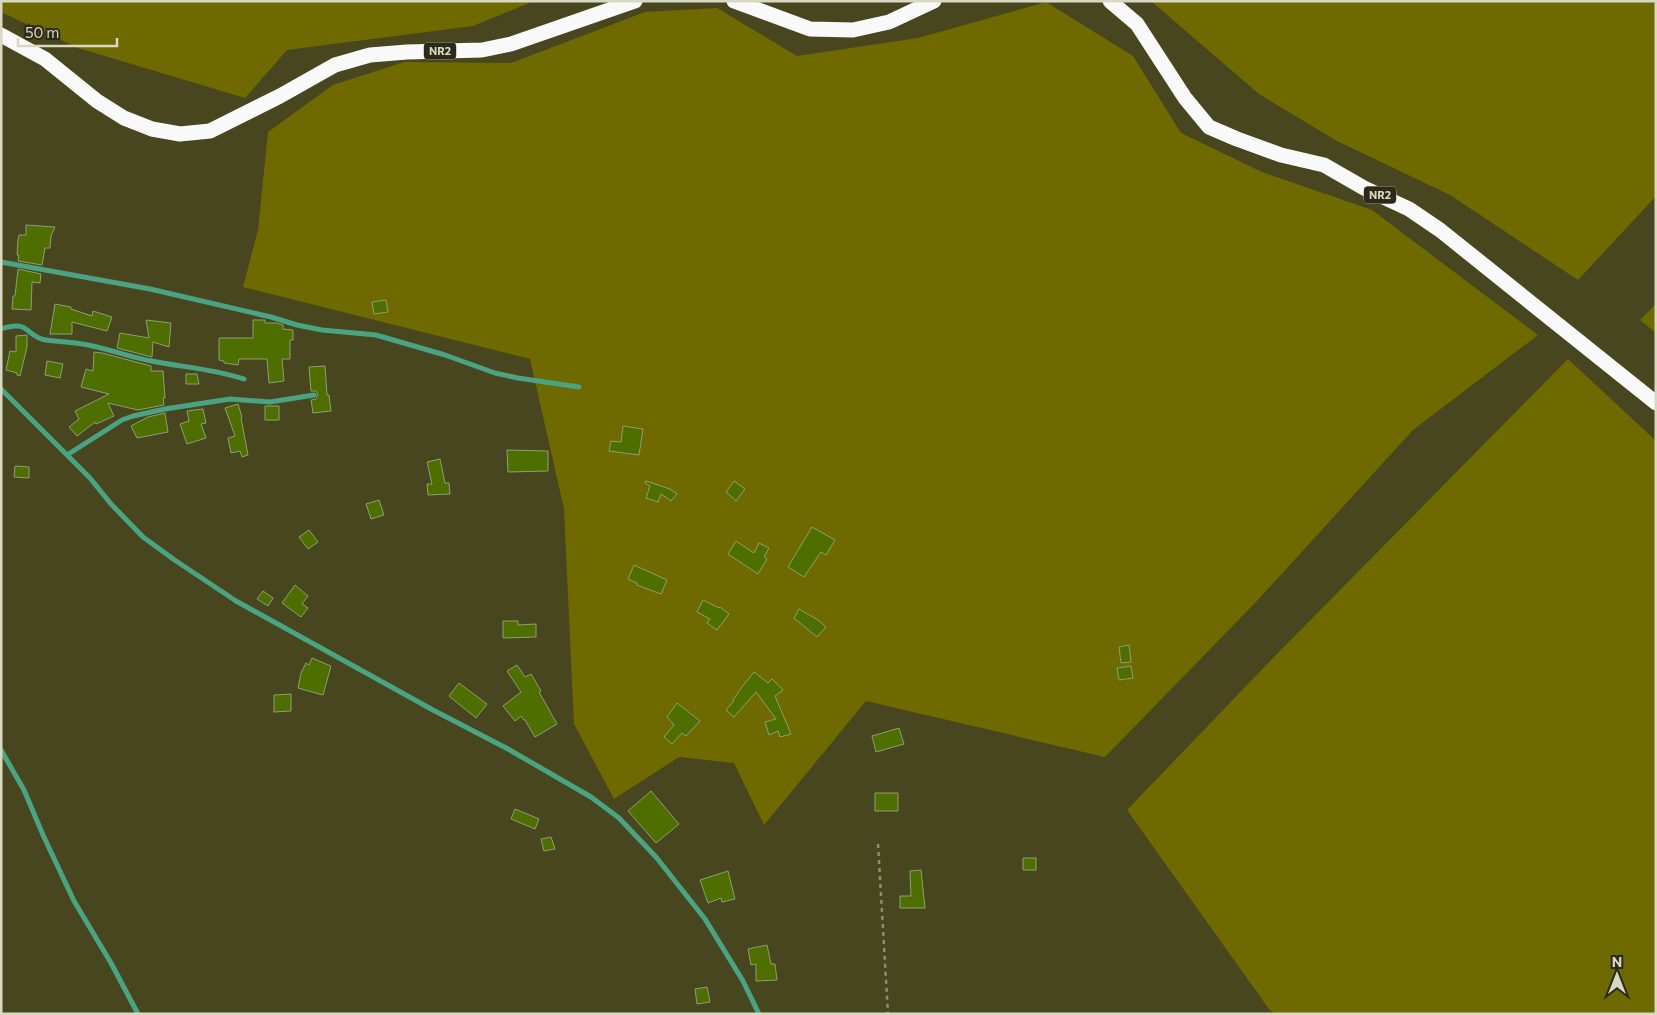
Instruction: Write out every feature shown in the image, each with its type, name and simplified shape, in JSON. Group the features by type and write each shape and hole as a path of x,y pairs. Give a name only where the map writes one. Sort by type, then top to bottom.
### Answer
{"highway":[{"name":"NR2","path":"1,35 45,60 97,101 124,118 152,129 180,134 210,131 280,96 335,65 370,55 482,50 511,44 635,1"},
{"path":"734,1 810,29 853,30 889,22 934,1"},
{"name":"NR2","path":"1110,1 1137,24 1185,98 1209,127 1237,140 1281,155 1324,165 1364,188 1409,209 1440,230 1656,403"}],"street":[{"path":"1,262 150,290 271,317 305,327 376,335 518,378 579,387"},
{"path":"1,329 15,325 26,328 44,340 73,342 148,361 196,367 244,379"},
{"path":"1,389 67,454 90,478 110,504 143,536 213,586 236,601 433,710 508,749 591,798 619,818 656,857 705,919 743,981 759,1014"},
{"path":"67,454 122,420 133,416 230,399 270,402 314,395"},
{"path":"1,750 24,790 74,901 111,963 138,1014"}],"path":[{"path":"878,844 888,1014"}],"shaded area":[{"path":"1,1 534,1 473,26 287,50 245,98 78,48 1,12"},
{"path":"1151,1 1656,1 1656,196 1578,280 1450,195 1337,141 1259,94"},
{"path":"1046,2 1133,56 1181,133 1262,172 1372,210 1538,335 1413,430 1256,602 1105,757 866,701 764,825 734,763 679,757 614,799 574,724 564,509 530,359 243,287 258,230 268,132 333,85 404,62 511,63 645,12 717,8 797,56 918,38"},
{"path":"1656,304 1656,333 1640,320"},
{"path":"1568,359 1656,441 1656,1014 1275,1014 1269,1009 1127,810 1274,657"}],"building":[{"path":"26,225 55,227 51,236 50,248 45,248 42,265 18,261 19,235 26,235"},
{"path":"18,269 41,274 40,283 32,282 31,310 12,309"},
{"path":"386,300 388,312 374,314 372,302"},
{"path":"55,304 71,307 71,309 92,316 93,311 112,317 107,331 72,322 72,334 50,334"},
{"path":"146,320 171,323 169,347 153,342 152,357 117,348 120,333 149,338"},
{"path":"253,320 277,323 283,325 283,329 293,330 293,340 290,340 290,359 282,359 284,381 269,383 267,359 239,359 238,365 224,363 224,361 219,360 219,338 253,338"},
{"path":"27,335 27,347 20,376 17,373 6,370 10,351 16,352 16,336"},
{"path":"94,352 151,366 151,371 163,371 164,405 138,410 108,403 114,416 96,424 95,422 77,436 69,427 79,419 75,411 109,394 81,387 86,369 93,371"},
{"path":"47,361 63,364 60,378 45,375"},
{"path":"325,366 327,395 329,395 331,411 313,413 311,400 316,399 318,395 316,391 311,391 309,367"},
{"path":"186,374 197,374 199,384 186,384"},
{"path":"238,404 248,455 242,457 240,451 231,453 228,438 235,436 225,408"},
{"path":"265,406 279,406 279,420 265,420"},
{"path":"203,409 206,423 201,424 206,438 187,444 180,424 189,421 187,411"},
{"path":"165,413 168,432 137,438 131,426 148,417"},
{"path":"623,426 643,429 639,455 609,451 611,441 621,442"},
{"path":"507,450 548,451 548,471 508,472"},
{"path":"440,459 445,483 449,483 450,494 428,495 427,484 432,484 427,462"},
{"path":"15,466 29,467 29,478 14,477"},
{"path":"646,481 670,489 677,494 671,501 661,494 658,502 646,498 650,486 645,483"},
{"path":"734,481 745,489 736,501 726,492"},
{"path":"379,500 384,515 371,519 366,504"},
{"path":"812,527 835,540 826,555 821,552 804,577 788,567"},
{"path":"309,530 318,542 308,549 299,537"},
{"path":"736,541 754,553 759,543 769,548 764,557 767,559 758,574 728,554"},
{"path":"634,565 667,580 661,594 637,585 637,583 628,579"},
{"path":"295,585 308,596 302,604 308,608 301,617 282,603"},
{"path":"263,591 273,598 268,606 257,599"},
{"path":"703,600 720,607 729,614 717,630 707,623 710,619 697,612"},
{"path":"799,609 826,627 817,637 794,618"},
{"path":"503,621 518,621 518,625 536,624 536,637 503,638"},
{"path":"1129,645 1131,662 1121,663 1119,647"},
{"path":"312,658 331,666 323,695 298,688 301,673 306,663 309,665"},
{"path":"517,665 525,677 531,674 557,724 535,737 521,716 515,721 503,706 521,692 507,671"},
{"path":"1131,666 1133,678 1119,680 1117,668"},
{"path":"754,672 768,683 772,679 783,690 775,696 791,734 780,737 778,731 769,735 765,722 776,719 756,692 734,717 726,710"},
{"path":"459,683 487,704 476,718 449,696"},
{"path":"291,694 291,711 274,712 274,695"},
{"path":"677,703 700,721 686,736 682,733 672,744 664,737 674,725 667,717"},
{"path":"899,728 904,744 876,752 872,736"},
{"path":"651,791 679,824 656,843 628,811"},
{"path":"875,793 898,793 898,811 875,811"},
{"path":"515,809 539,819 535,829 511,819"},
{"path":"551,837 555,849 544,851 541,839"},
{"path":"1023,858 1036,858 1036,870 1023,870"},
{"path":"921,870 925,908 900,908 900,896 911,896 910,871"},
{"path":"728,871 735,899 722,902 721,898 708,903 700,880"},
{"path":"767,945 771,964 775,964 777,980 756,981 756,964 751,965 748,949"},
{"path":"707,987 710,1002 697,1004 695,989"}]}
